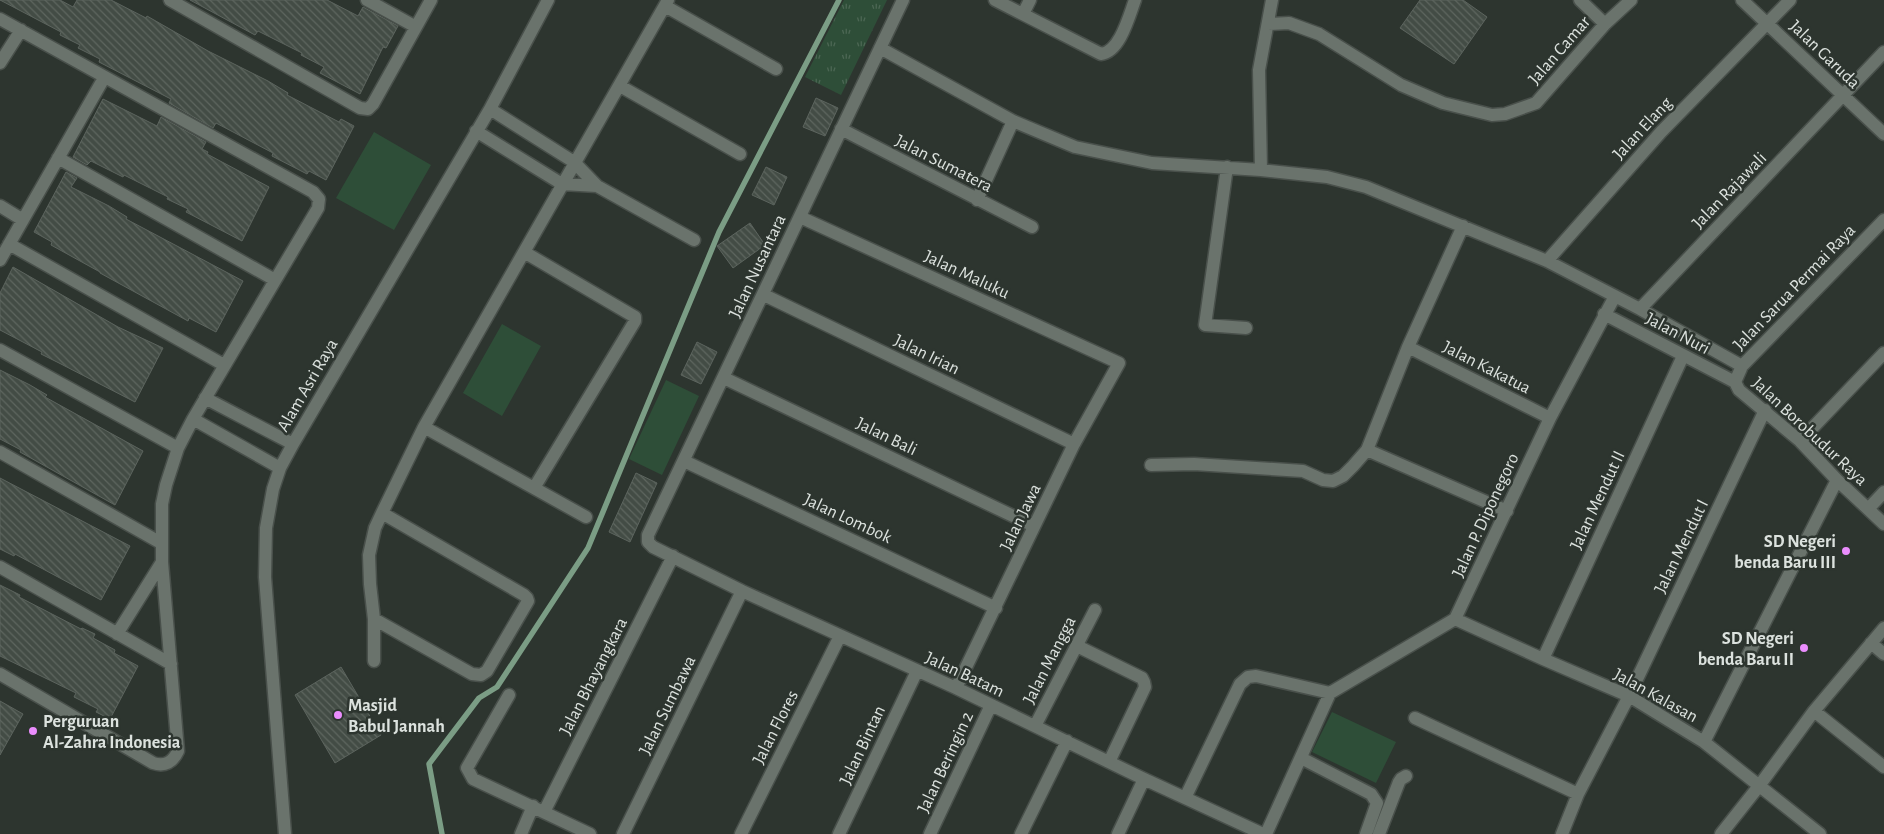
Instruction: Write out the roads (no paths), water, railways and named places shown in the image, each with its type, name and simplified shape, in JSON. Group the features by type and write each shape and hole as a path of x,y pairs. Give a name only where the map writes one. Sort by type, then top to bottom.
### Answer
{"street":[{"path":"170,0 360,108 368,109 373,104 431,0"},
{"path":"367,0 416,27"},
{"name":"Alam Asri Raya","path":"285,834 265,577 266,528 273,489 280,468 293,444 490,109 548,0"},
{"name":"Jalan Nusantara","path":"653,546 648,542 648,535 903,0"},
{"path":"995,0 1100,54 1107,53 1114,47 1135,0"},
{"path":"1023,14 1030,0"},
{"path":"1260,170 1259,70 1272,0"},
{"path":"1580,0 1605,24"},
{"name":"Jalan Camar","path":"1268,24 1289,24 1319,34 1401,85 1443,103 1492,116 1505,114 1536,103 1605,24 1631,0"},
{"name":"Jalan Garuda","path":"1742,0 1884,134"},
{"name":"Jalan Elang","path":"1547,260 1661,132 1790,0"},
{"path":"374,662 374,619 369,555 375,528 382,512 424,427 574,162 667,3 776,69"},
{"path":"0,19 313,192 319,199 318,208 193,419 178,448 166,485 162,504 161,543 178,751 174,759 161,765 153,763 0,674"},
{"path":"0,63 21,30"},
{"name":"Jalan Nuri","path":"880,48 1013,121 1075,147 1152,163 1227,167 1327,177 1366,186 1547,260 1742,366"},
{"name":"Jalan Rajawali","path":"1640,309 1884,52"},
{"path":"0,260 104,78"},
{"path":"620,86 740,154"},
{"path":"490,109 574,162 597,186 694,240"},
{"path":"977,200 1013,121"},
{"name":"Jalan Sumatera","path":"841,129 1032,227"},
{"path":"476,131 562,184 597,186"},
{"path":"58,158 275,280"},
{"path":"1227,167 1205,325 1246,328"},
{"path":"0,206 23,220"},
{"name":"Jalan Maluku","path":"800,217 1119,363"},
{"name":"Jalan Sarua Permai Raya","path":"1735,382 1742,366 1884,220"},
{"path":"1151,465 1194,464 1303,472 1323,480 1333,481 1343,476 1367,450 1408,347 1463,226"},
{"path":"9,244 224,365"},
{"path":"524,252 635,317 635,321 534,488"},
{"name":"Jalan Irian","path":"764,295 1074,444"},
{"name":"Jalan P. Diponegoro","path":"1455,619 1550,418 1615,296"},
{"name":"Jalan Nuri","path":"1604,314 1735,382"},
{"name":"Jalan Kakatua","path":"1408,347 1550,418"},
{"path":"0,350 178,448"},
{"path":"1800,442 1884,353"},
{"name":"Jalan Mendut II","path":"1543,660 1682,356"},
{"name":"Jalan Jawa","path":"956,688 1074,444 1119,363"},
{"name":"Jalan Bali","path":"724,378 1034,526"},
{"name":"Jalan Borobudur Raya","path":"1735,382 1739,390 1765,410 1800,442 1836,480 1884,524"},
{"path":"205,398 293,444"},
{"name":"Jalan Mendut I","path":"1562,834 1578,794 1629,696 1765,410"},
{"path":"193,419 280,468"},
{"path":"424,427 586,517"},
{"path":"1367,450 1507,511"},
{"path":"0,452 161,543"},
{"name":"Jalan Lombok","path":"684,461 996,608"},
{"path":"1704,742 1836,480"},
{"path":"1868,509 1884,492"},
{"path":"374,619 472,674 481,675 487,671 528,601 524,595 382,512"},
{"name":"Jalan Batam","path":"653,546 742,591 956,688 1067,740 1144,779 1264,834"},
{"name":"Jalan Bhayangkara","path":"521,834 538,809 673,556"},
{"path":"117,634 162,562"},
{"path":"0,566 171,664"},
{"name":"Jalan Sumbawa","path":"623,834 742,591"},
{"name":"Jalan Mangga","path":"1035,726 1095,610"},
{"path":"1264,834 1330,694 1455,619"},
{"name":"Jalan Kalasan","path":"1455,619 1543,660 1629,696 1704,742 1820,834"},
{"path":"1721,834 1814,711 1884,628"},
{"name":"Jalan Flores","path":"741,834 840,636"},
{"path":"1871,643 1884,654"},
{"path":"1077,646 1142,678 1144,682 1145,687 1110,762"},
{"name":"Jalan Bintan","path":"839,834 917,671"},
{"path":"1185,798 1240,684 1248,677 1256,676 1330,694"},
{"path":"508,695 467,768 473,779 590,834"},
{"name":"Jalan Beringin 2","path":"930,834 991,705"},
{"path":"1814,711 1884,767"},
{"path":"1415,718 1578,794"},
{"path":"1021,834 1067,740"},
{"path":"1301,758 1371,794 1377,803 1366,834"},
{"path":"1379,834 1399,782 1406,776"},
{"path":"1118,834 1144,779"}],"waterway":[{"path":"442,834 429,764 479,698 497,687 588,548 719,232 839,0"}],"place":[{"name":"SD Negeri benda Baru III","path":"1846,551"},
{"name":"SD Negeri benda Baru II","path":"1804,648"},
{"name":"Masjid Babul Jannah","path":"338,715"},
{"name":"Perguruan Al-Zahra Indonesia","path":"33,731"}]}
